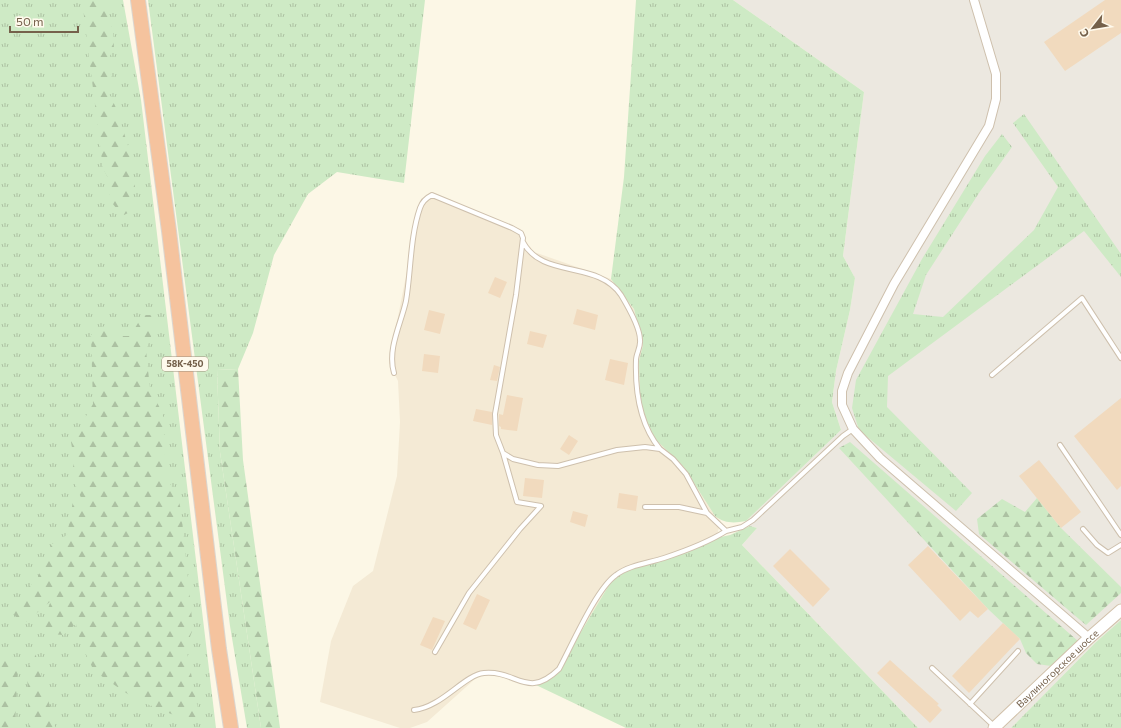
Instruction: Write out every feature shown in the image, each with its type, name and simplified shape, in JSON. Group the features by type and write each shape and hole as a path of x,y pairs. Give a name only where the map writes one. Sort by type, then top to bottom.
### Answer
{"highway":[{"name":"58К-450","path":"138,0 170,239 219,649 232,728"}],"street":[{"path":"974,0 996,74 996,99 989,126 894,284 848,373 842,391 842,405 853,429 880,458 1089,638"},
{"name":"Ваулиногорское шоссе","path":"995,728 1089,638 1121,610"}],"lane":[{"path":"394,372 391,364 395,340 406,301 409,269 419,209 427,197 432,195 512,228 521,233 523,241 529,251 536,257 562,268 592,274 610,284 620,294 628,308 640,339 636,360 640,410 648,433 660,449 673,459 686,474 708,513 726,531"},
{"path":"435,652 469,592 520,529 541,506 517,502 503,453 496,435 495,414 514,309 523,241"},
{"path":"992,375 1082,298 1121,358"},
{"path":"414,710 433,705 484,673 496,674 535,684 551,676 559,668 597,598 608,582 616,574 703,543 726,531 742,528 753,520 843,436 853,429"},
{"path":"1060,445 1121,535"},
{"path":"503,453 513,459 538,465 558,466 617,450 645,448 660,449"},
{"path":"645,507 672,506 708,513"},
{"path":"1082,529 1097,545 1108,553 1121,544"},
{"path":"970,704 1018,651"},
{"path":"932,668 995,728"}],"shaded area":[{"path":"733,0 1121,0 1121,620 1095,643 1011,728 918,728 742,545 757,528 750,526 746,521 841,430 832,402 836,371 850,310 855,278 843,256 864,92"},
{"path":"432,192 520,229 527,243 534,252 611,279 634,309 643,345 639,361 652,436 683,466 715,516 721,521 716,538 612,580 554,677 536,685 485,670 427,722 410,728 400,728 320,702 331,641 353,586 373,571 397,476 400,422 398,381 389,363 421,199"}],"green space":[{"path":"0,0 123,0 141,100 216,728 0,728"},
{"path":"82,0 106,0 113,33 114,48 108,60 112,80 109,93 117,110 129,149 135,186 130,209 128,213 124,215 120,213 109,199 109,183 103,169"},
{"path":"148,0 425,0 404,183 337,172 308,194 274,255 253,333 238,369 217,370 220,452 261,728 247,728 230,626"},
{"path":"636,0 733,0 864,92 843,256 855,278 850,310 836,371 832,402 841,430 746,521 730,522 719,519 715,516 683,466 652,436 640,401 639,361 643,345 634,309 611,279 624,177"},
{"path":"1024,114 1121,254 1121,277 1084,231 888,376 887,407 972,493 956,511 859,430 852,408 856,380 922,259 985,156 1002,134 1012,147 979,193 926,275 913,314 943,317 1034,230 1058,187 1013,123"},
{"path":"143,315 152,315 156,324 146,350 150,389 163,414 166,478 177,494 181,510 193,629 186,647 200,720 176,716 135,699 94,671 81,644 76,624 63,635 52,634 40,628 51,601 26,622 18,619 13,613 20,597 38,577 52,544 67,535 73,501 82,500 72,477 74,459 71,442 93,404 91,335 98,328 106,326 121,336 130,336"},
{"path":"238,369 243,460 280,728 261,728 220,452 217,370"},
{"path":"850,442 1078,641 1051,666 1037,664 1026,653 1020,639 988,609 839,448"},
{"path":"1037,498 1061,528 1121,587 1121,593 1086,625 979,534 977,519 1002,499 1025,512"},
{"path":"750,526 757,528 742,545 918,728 626,728 536,685 554,677 612,580 629,570 679,554 716,538 730,535"},
{"path":"1121,620 1121,728 1011,728 1095,643"},
{"path":"0,651 10,654 19,664 15,728 0,728"},
{"path":"35,652 55,728 29,728 27,670"}],"building":[{"path":"1105,0 1121,0 1121,33 1065,71 1044,42"},
{"path":"495,277 507,282 500,298 488,293"},
{"path":"577,309 598,315 595,330 573,324"},
{"path":"429,310 445,314 440,334 424,330"},
{"path":"530,331 547,335 543,348 527,344"},
{"path":"424,354 440,356 438,373 422,371"},
{"path":"610,359 628,363 624,385 605,380"},
{"path":"494,365 500,367 497,381 490,380"},
{"path":"507,395 523,398 517,431 501,429 499,426 499,414 503,415"},
{"path":"1121,398 1121,486 1117,490 1074,436"},
{"path":"476,409 492,412 492,425 473,421"},
{"path":"569,435 578,441 569,455 560,449"},
{"path":"1039,460 1081,512 1061,528 1019,476"},
{"path":"525,478 544,480 542,498 523,496"},
{"path":"619,493 638,496 636,511 617,508"},
{"path":"573,511 588,515 585,527 570,522"},
{"path":"928,546 988,609 978,618 970,611 960,621 908,565"},
{"path":"790,549 830,589 813,607 773,566"},
{"path":"477,594 490,600 476,630 463,624"},
{"path":"433,617 445,621 432,650 420,645"},
{"path":"1003,623 1020,639 969,693 952,676"},
{"path":"890,660 939,704 937,705 942,710 930,723 877,673"}]}
